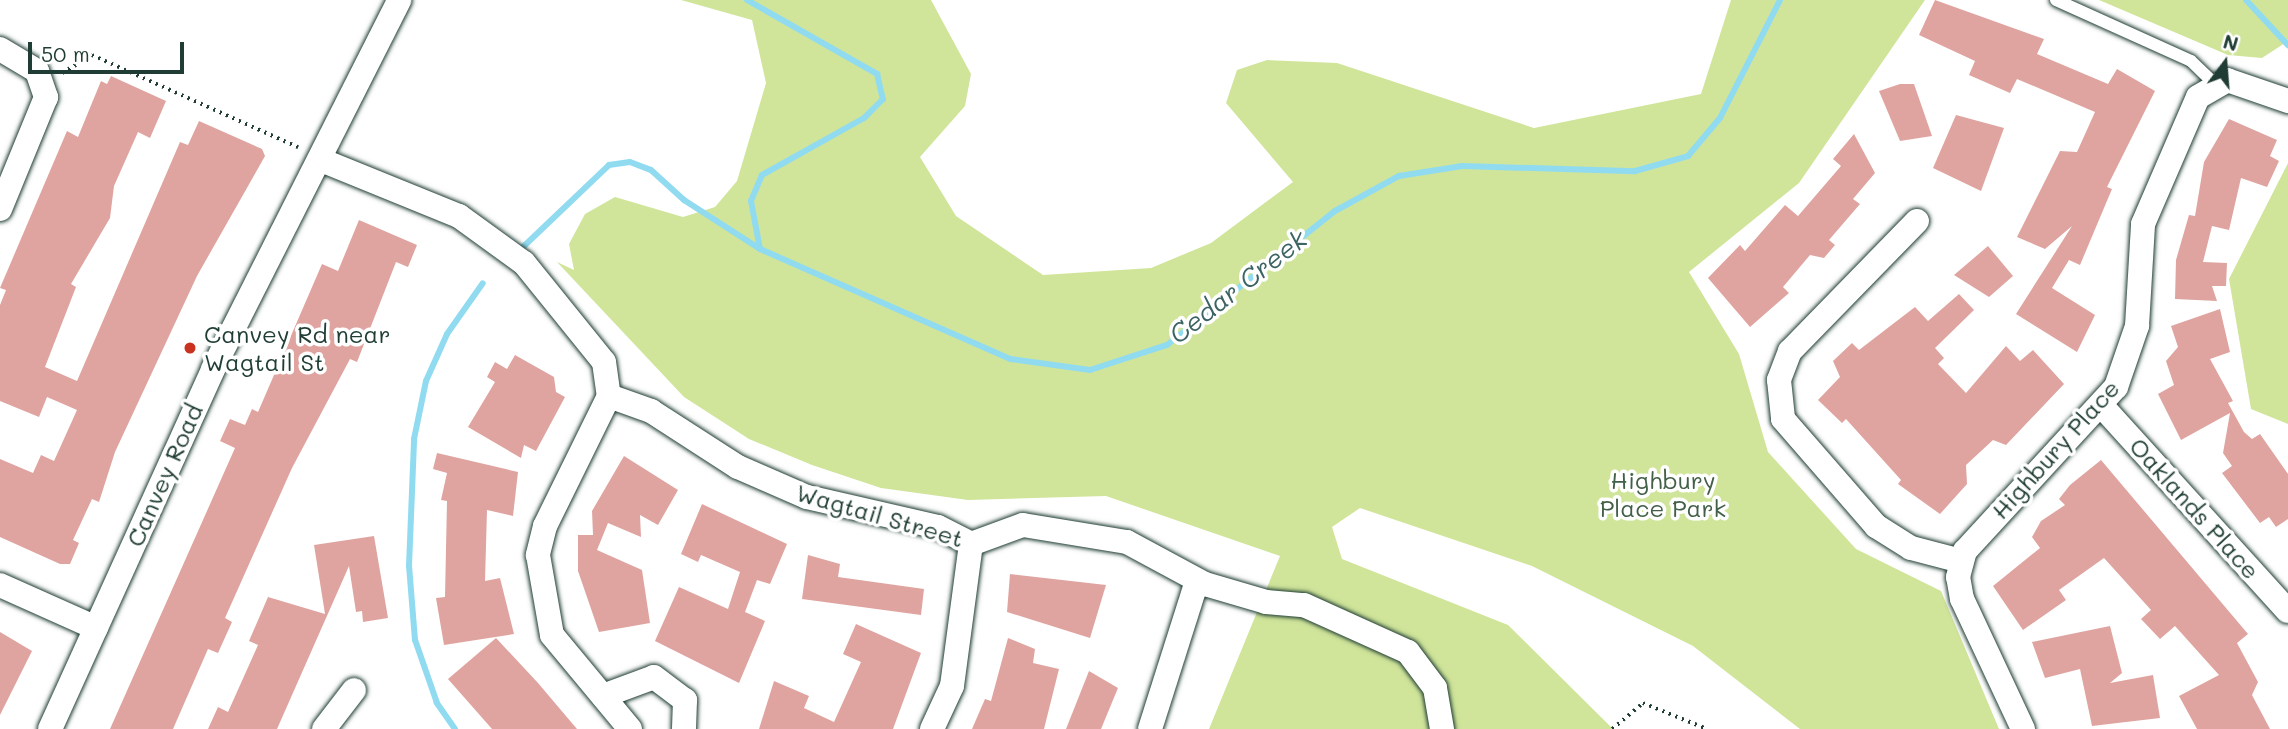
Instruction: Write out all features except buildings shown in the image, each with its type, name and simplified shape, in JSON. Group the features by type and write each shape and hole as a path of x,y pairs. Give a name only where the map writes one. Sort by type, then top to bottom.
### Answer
{"street":[{"name":"Canvey Road","path":"50,729 212,369 321,160 399,0"},
{"path":"0,49 37,71 46,97 0,209"},
{"path":"2215,84 2237,81 2288,101"},
{"name":"Highbury Place","path":"1961,561 1970,542 2101,405 2133,347 2149,204 2191,110 2215,84"},
{"path":"321,160 459,216 524,263 604,362 609,396 545,526 538,555 552,635 630,729"},
{"path":"1917,221 1790,351 1779,380 1783,419 1876,526 1912,548 1961,561 1962,599 2023,729"},
{"name":"Wagtail Street","path":"609,396 651,411 738,467 807,497 938,527 971,544 1023,525 1127,542 1197,581 1266,602 1304,605 1408,652 1435,688 1442,729"},
{"name":"Oaklands Place","path":"2101,405 2288,611"},
{"path":"932,729 951,686 971,544"},
{"path":"1150,729 1197,581"},
{"path":"0,585 96,628"},
{"path":"603,696 641,676 654,677 685,700 684,729"},
{"path":"324,729 354,690"}],"lane":[{"path":"2056,0 2191,61 2215,84"}],"path":[{"path":"53,78 92,55 298,147"},
{"path":"1612,729 1643,703 1707,729"}],"green space":[{"name":"Highbury Place Park","path":"681,0 931,0 971,74 965,106 920,157 956,216 1043,275 1151,268 1211,243 1293,182 1226,103 1237,70 1267,60 1337,63 1534,128 1701,94 1731,0 1925,0 1799,183 1689,272 1739,354 1768,452 1856,549 1941,591 1999,729 1800,729 1693,646 1532,566 1360,508 1332,527 1342,559 1508,625 1613,729 1209,729 1280,556 1106,496 968,500 881,488 812,465 749,439 684,397 557,262 574,270 569,244 585,214 615,197 683,217 715,207 737,181 766,83 752,20"},
{"path":"2099,0 2288,0 2288,41 2262,58 2228,55"},
{"path":"2288,163 2288,424 2251,409 2229,279"}],"waterway":[{"name":"Cedar Creek","path":"747,0 877,74 883,99 864,118 762,175 751,201 760,249 1011,359 1090,370 1167,345 1335,211 1399,176 1462,166 1635,171 1688,156 1720,118 1780,0"},
{"path":"2246,0 2288,45"},
{"path":"523,247 609,165 630,162 651,170 684,200 760,249"},
{"path":"455,729 437,703 415,640 409,566 414,439 426,381 447,334 483,283"}],"place":[{"name":"Canvey Rd near Wagtail St","path":"190,348"}]}
